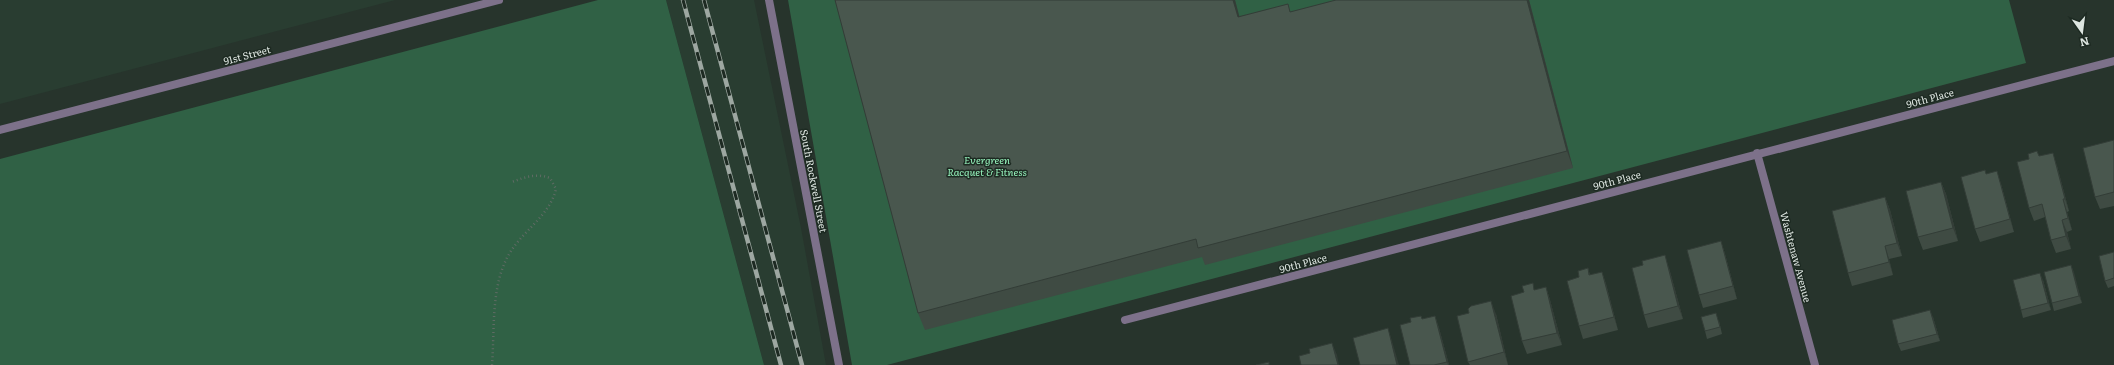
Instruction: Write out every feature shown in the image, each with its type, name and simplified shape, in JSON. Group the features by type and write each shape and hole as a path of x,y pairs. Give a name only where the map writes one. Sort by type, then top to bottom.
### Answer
{"street":[{"name":"91st Street","path":"0,130 499,0"},
{"name":"South Rockwell Street","path":"769,0 839,365"},
{"name":"90th Place","path":"1124,320 2114,61"},
{"name":"Washtenaw Avenue","path":"1758,153 1815,365"}],"path":[{"path":"492,365 497,286 504,266 512,248 553,200 556,189 550,178 544,176 536,175 512,182"}],"shaded area":[{"path":"0,0 395,0 0,104"},
{"path":"666,0 754,0 801,228 826,365 764,365"}],"green space":[{"path":"598,0 666,0 764,365 0,365 0,159"},
{"name":"Evergreen Racquet & Fitness","path":"788,0 2009,0 2026,63 887,365 852,365"}],"building":[{"path":"835,0 1233,0 1238,17 1288,4 1290,12 1336,0 1527,0 1567,151 1198,248 1196,239 918,313"},
{"path":"2114,140 2114,192 2095,197 2083,148"},
{"path":"2037,151 2039,156 2053,153 2065,199 2063,199 2068,218 2062,220 2066,236 2051,240 2042,204 2029,208 2017,162 2029,159 2028,154"},
{"path":"1985,170 1986,174 1997,171 2010,219 1975,229 1961,177"},
{"path":"1941,182 1953,228 1918,237 1906,191"},
{"path":"1885,197 1897,243 1885,246 1889,262 1848,273 1832,211"},
{"path":"1721,241 1733,286 1699,295 1687,250"},
{"path":"2114,252 2114,278 2105,281 2099,256"},
{"path":"1665,255 1678,306 1644,315 1632,268 1643,265 1642,261"},
{"path":"2071,265 2079,296 2052,303 2044,272"},
{"path":"1588,268 1589,275 1602,272 1614,317 1579,326 1567,281 1579,277 1578,271"},
{"path":"2040,273 2048,303 2021,310 2013,280"},
{"path":"1533,283 1534,290 1546,287 1557,333 1522,341 1511,296 1524,292 1522,286"},
{"path":"1491,301 1504,352 1468,362 1457,316 1469,313 1468,309 1471,306"},
{"path":"1930,310 1937,334 1898,344 1892,320"},
{"path":"1716,313 1720,327 1705,331 1701,317"},
{"path":"1421,316 1422,319 1435,316 1447,362 1434,365 1410,365 1400,325 1411,322 1410,318"},
{"path":"1388,328 1397,365 1360,365 1353,338"},
{"path":"1332,343 1338,365 1301,365 1299,356 1310,353 1309,349"},
{"path":"1269,362 1269,365 1256,365"}],"railway":[{"path":"683,0 781,365"},
{"path":"704,0 802,365"}]}
